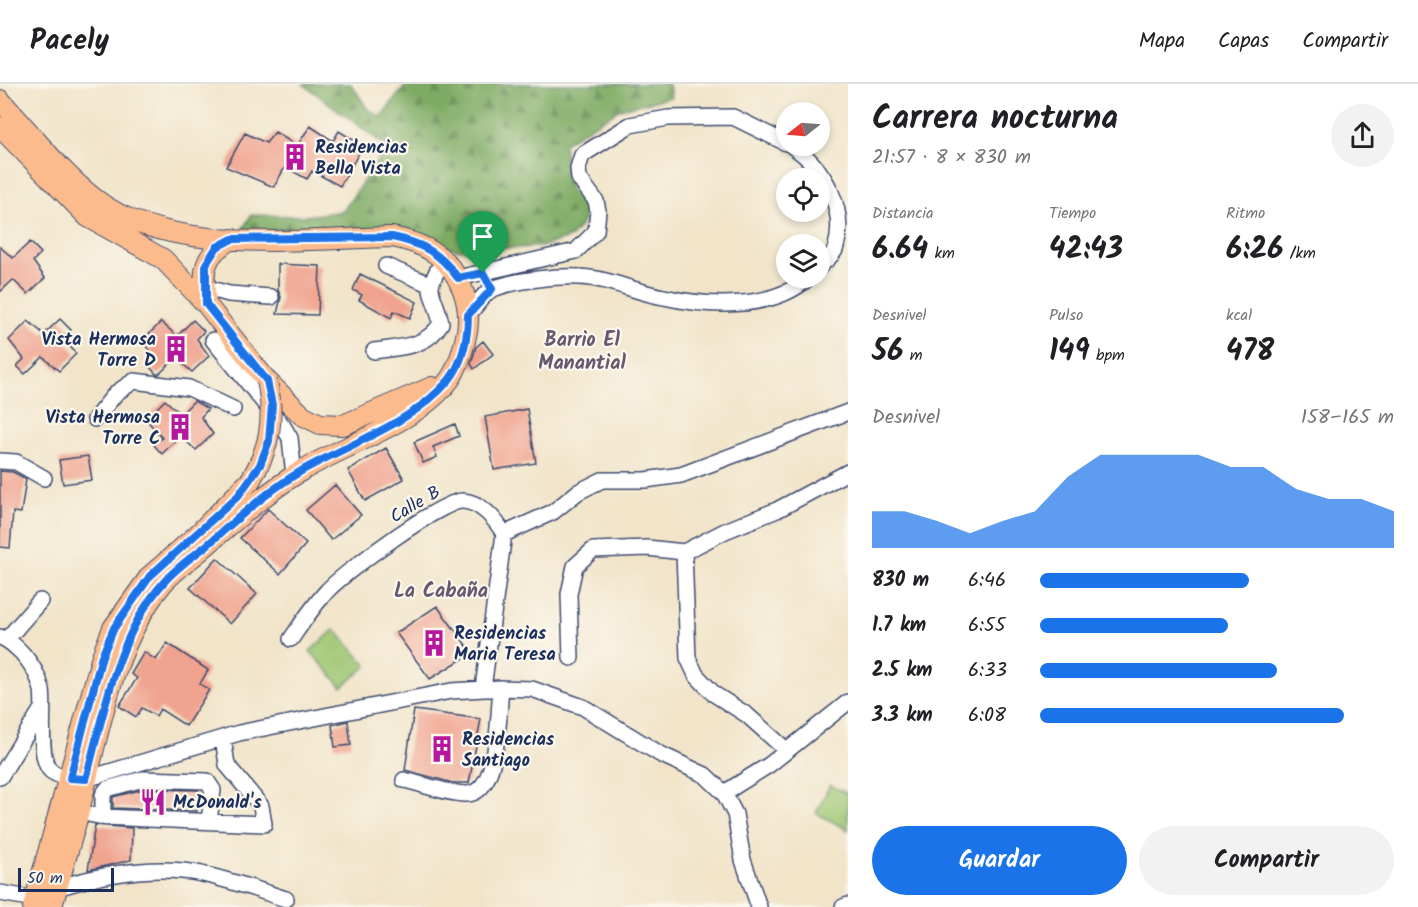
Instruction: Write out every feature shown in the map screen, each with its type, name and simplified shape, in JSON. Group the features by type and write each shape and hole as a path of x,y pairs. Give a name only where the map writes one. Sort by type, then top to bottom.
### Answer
{"main road":[{"path":"0,100 95,200 118,213 159,230 232,239 392,237 416,242 444,260 458,278 466,297 468,315 468,330 451,378 413,411 294,476 264,495 164,582 131,632 123,651 78,779 40,904"},
{"path":"0,127 88,217 163,259 205,296 267,381 302,415 320,424 331,426 355,421 451,378"},
{"path":"205,296 206,264 217,247 232,239"},
{"path":"40,904 57,888 79,812 78,779 102,656 114,628 150,576 198,534 250,481 269,441 272,405 267,381"}],"street":[{"path":"458,278 576,251 596,231 598,211 596,201 579,178 578,168 582,155 630,124 668,118 733,117 776,138"},
{"path":"805,156 829,182 840,222 835,252 830,257"},
{"path":"374,351 421,343 436,332 441,323 438,310 429,293 429,284 444,260"},
{"path":"386,266 429,284"},
{"path":"483,273 492,289"},
{"path":"468,315 492,289 550,278 580,277 616,283 663,297 707,303 763,300 797,288"},
{"path":"205,296 230,294 271,297"},
{"path":"213,340 283,426 290,438 294,476"},
{"path":"95,419 116,393 134,381 189,388 233,409"},
{"path":"483,688 504,534 553,512 578,492 602,480 645,480 681,475 848,412"},
{"path":"0,461 16,462 44,478"},
{"path":"571,658 569,594 575,566 593,550 646,548 684,552 725,531 777,510 848,472"},
{"name":"Calle B","path":"291,639 327,590 412,526 447,504 463,501 489,513 504,534"},
{"path":"684,552 688,658 696,675 714,694 747,715 786,750"},
{"path":"40,601 4,638 27,659 38,678 43,699 41,711 46,763 52,773 78,779 223,738 451,691 483,688 532,689 583,707 660,754 705,774 724,793 735,814 743,860 759,907"},
{"path":"404,780 467,794 480,791 489,782 501,688"},
{"path":"724,793 752,777 848,702"},
{"path":"0,777 41,711"},
{"path":"79,812 103,817 265,823 261,806 227,765 223,738"},
{"path":"103,817 103,795 107,789 143,779 207,781 213,790 209,821"},
{"path":"57,888 126,872 154,870 200,873 286,899"},
{"path":"0,893 40,904"},
{"path":"843,907 848,905"}],"green space":[{"path":"303,84 351,84 367,108 380,117 407,84 669,84 671,97 620,109 564,143 569,188 586,204 584,221 571,237 541,247 459,250 437,244 403,229 241,232 251,215 306,216 343,211 387,147"},
{"path":"335,629 367,666 342,687 310,651"},
{"path":"830,785 848,794 848,830 816,813"}],"building":[{"name":"Residencias Bella Vista","path":"310,126 333,141 339,131 363,146 340,186 312,171 307,179 285,167 274,187 226,167 245,133 266,143 275,132 297,146"},
{"path":"30,242 41,253 33,261 45,278 28,294 13,280 0,292 0,247 13,258"},
{"path":"278,264 320,266 318,315 277,314 281,297 278,290"},
{"path":"360,274 417,302 410,318 394,311 391,318 359,300 362,295 353,290"},
{"path":"60,319 71,330 63,337 76,354 59,371 43,357 25,374 17,366 24,359 9,340 28,321 44,334"},
{"name":"Vista Hermosa Torre D","path":"193,320 204,331 197,339 209,356 192,372 176,358 159,374 156,374 150,367 157,360 142,341 161,322 177,336"},
{"path":"483,341 493,354 474,369 471,364 476,347"},
{"name":"Vista Hermosa Torre C","path":"165,400 181,414 194,401 208,409 201,417 213,434 196,450 180,436 162,454 154,445 162,438 146,419"},
{"path":"527,409 536,463 494,470 485,417"},
{"path":"455,424 459,436 433,447 437,457 423,463 414,442"},
{"path":"386,448 404,479 365,501 348,470"},
{"path":"88,456 92,480 63,484 59,460"},
{"path":"0,471 13,472 26,479 21,513 13,512 10,548 0,547"},
{"path":"335,485 361,515 331,540 306,510"},
{"path":"268,509 306,544 280,574 240,538"},
{"path":"217,558 257,594 230,624 190,588"},
{"name":"Residencias Maria Teresa","path":"437,606 472,653 430,679 396,633"},
{"path":"167,643 208,670 200,684 209,690 186,726 160,709 156,716 142,708 136,717 119,706 137,678 131,674 144,652 156,660"},
{"name":"Residencias Santiago","path":"414,710 481,719 469,783 453,783 405,770"},
{"path":"348,721 351,745 335,747 332,725"},
{"name":"McDonald's","path":"144,789 198,790 197,811 113,808 113,797"},
{"path":"95,825 132,828 131,860 88,870"}],"place":[{"name":"Residencias Bella Vista","path":"295,157"},
{"name":"Vista Hermosa Torre D","path":"176,349"},
{"name":"Vista Hermosa Torre C","path":"180,427"},
{"name":"Residencias Maria Teresa","path":"434,643"},
{"name":"Residencias Santiago","path":"442,749"},
{"name":"McDonald's","path":"153,802"}],"district":[{"name":"Barrio El Manantial","path":"582,350"},
{"name":"La Cabaña","path":"441,590"}],"route":[{"path":"392,237 416,242 434,251 458,278 483,273 492,289 468,315 468,330 451,378 413,411 302,471 264,495 164,582 131,632 123,651 86,779 70,778 102,656 124,611 150,576 238,496 260,465 269,441 272,405 267,381 206,304 204,278 206,264 217,247 232,239 392,237"}]}
